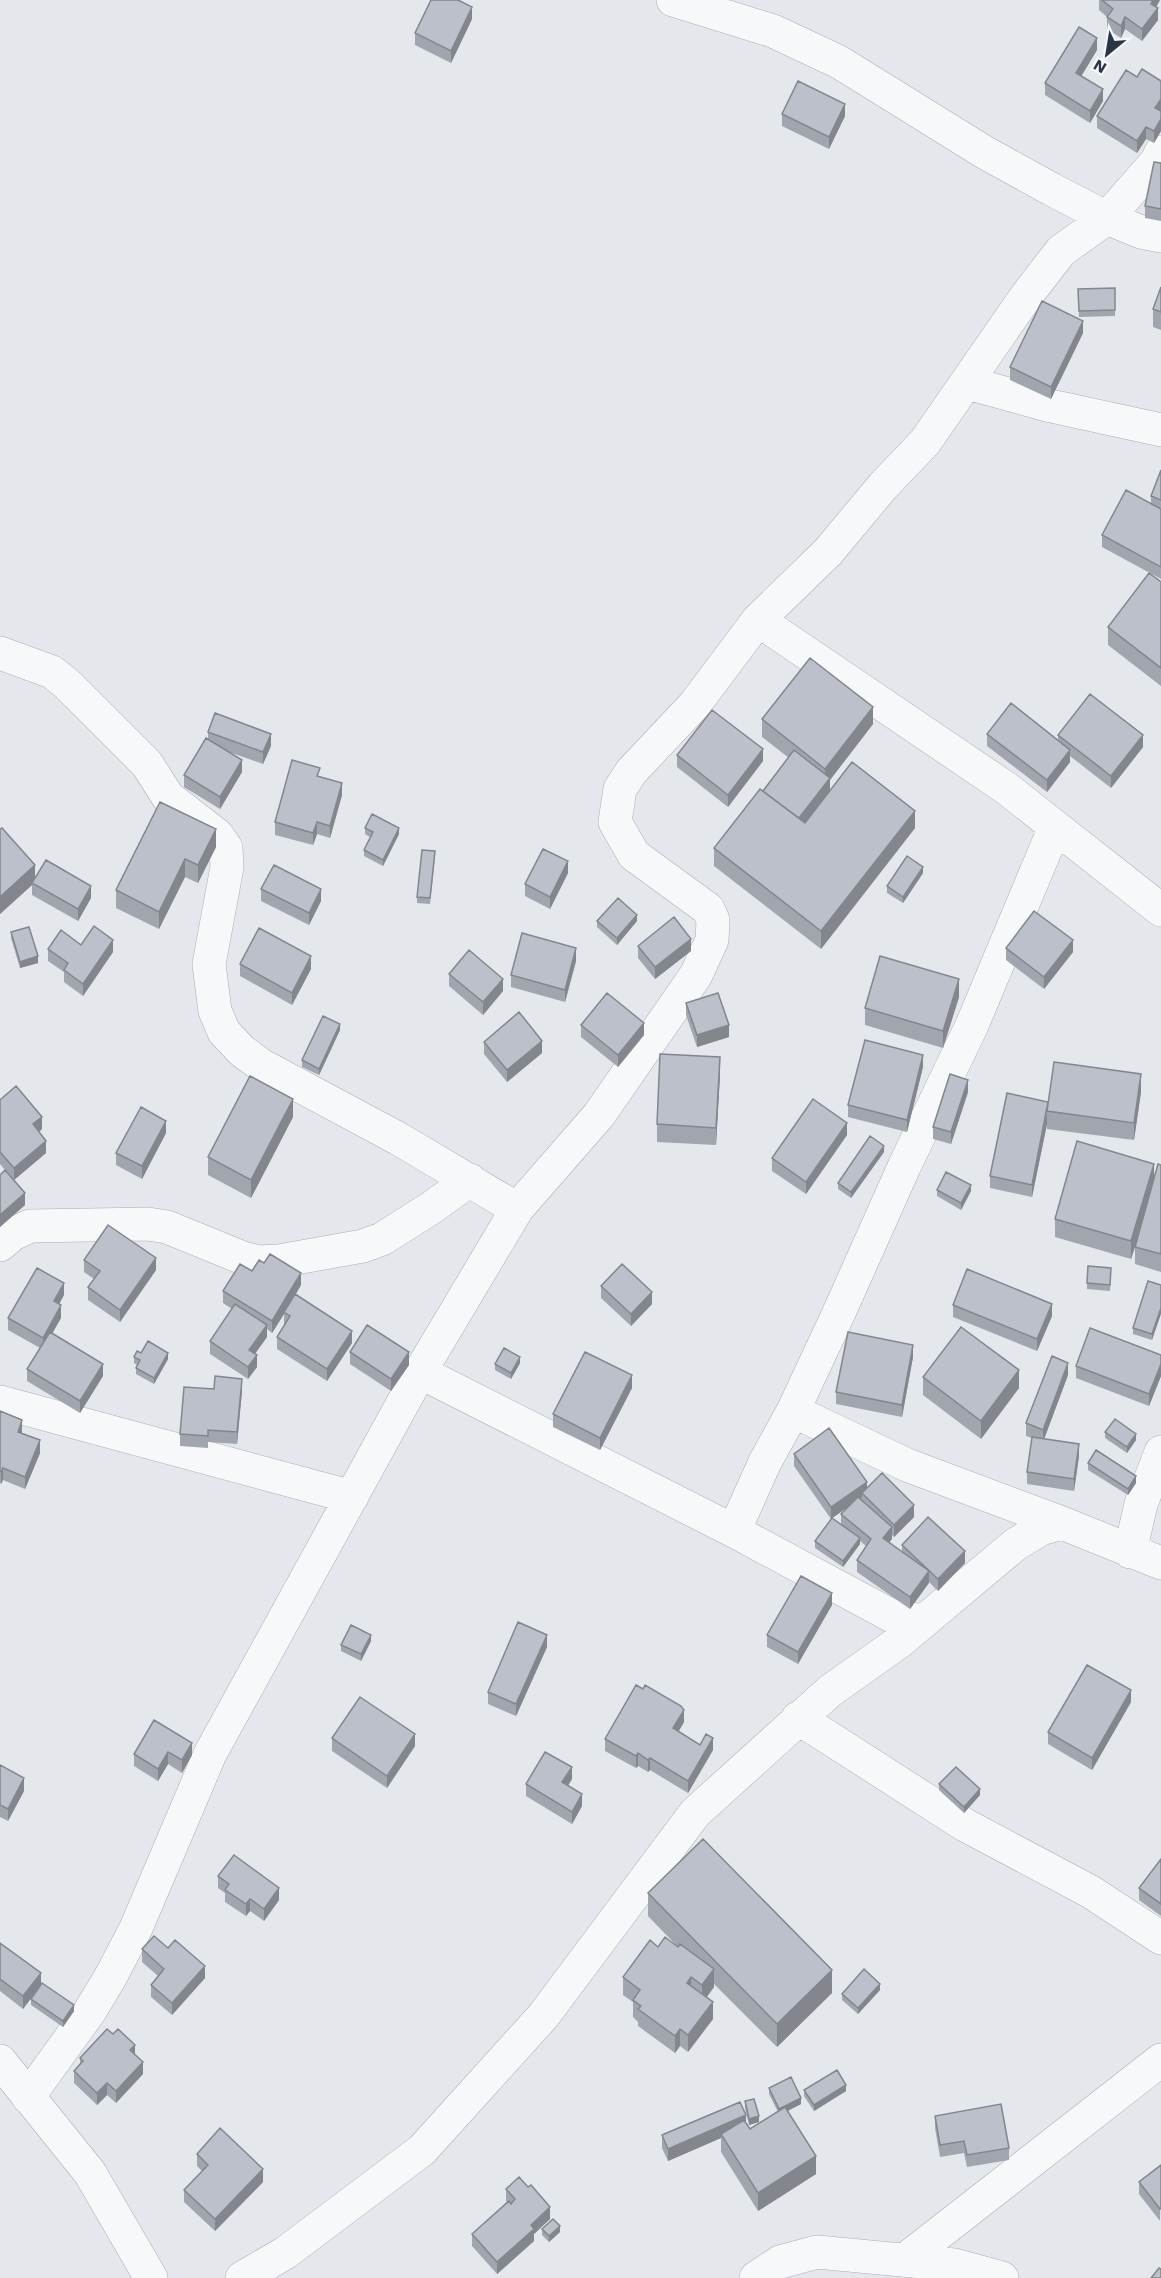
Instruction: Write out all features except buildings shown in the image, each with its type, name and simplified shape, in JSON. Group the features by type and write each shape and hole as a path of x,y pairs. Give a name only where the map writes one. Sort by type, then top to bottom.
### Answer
{"street":[{"path":"673,0 773,31 839,62 984,152 1107,218 1141,232 1161,236"},
{"path":"28,2097 90,2011 111,1976 136,1928 210,1754 420,1372 517,1209 599,1115 696,975 712,940 713,920 708,909 634,855 615,822 620,789 631,772 695,704 758,620 834,545 883,486 925,442 1061,251 1107,218 1156,161 1161,152"},
{"path":"968,383 1051,406 1161,430"},
{"path":"758,620 1006,788 1161,910"},
{"path":"0,653 52,672 67,684 147,764 168,797 217,835 226,848 227,867 209,964 215,1011 224,1032 242,1051 261,1065 399,1139 517,1209"},
{"path":"734,1531 765,1462 793,1411 904,1167 972,1026 1055,827"},
{"path":"0,1245 13,1234 30,1226 148,1224 175,1229 243,1258 259,1262 279,1261 363,1246 382,1239 470,1180"},
{"path":"420,1372 734,1531 892,1616 924,1621"},
{"path":"0,1402 352,1497"},
{"path":"793,1411 907,1466 1062,1523 1161,1563"},
{"path":"1130,1551 1141,1504 1161,1452"},
{"path":"242,2278 285,2253 422,2150 544,2014 695,1813 798,1718 830,1691 899,1642 1016,1544 1041,1529 1062,1523"},
{"path":"798,1718 965,1825 1091,1892 1161,1938"},
{"path":"906,2259 1161,2060"},
{"path":"0,2061 90,2173 151,2278"},
{"path":"756,2278 780,2262 817,2252 954,2265 1002,2278"}]}
